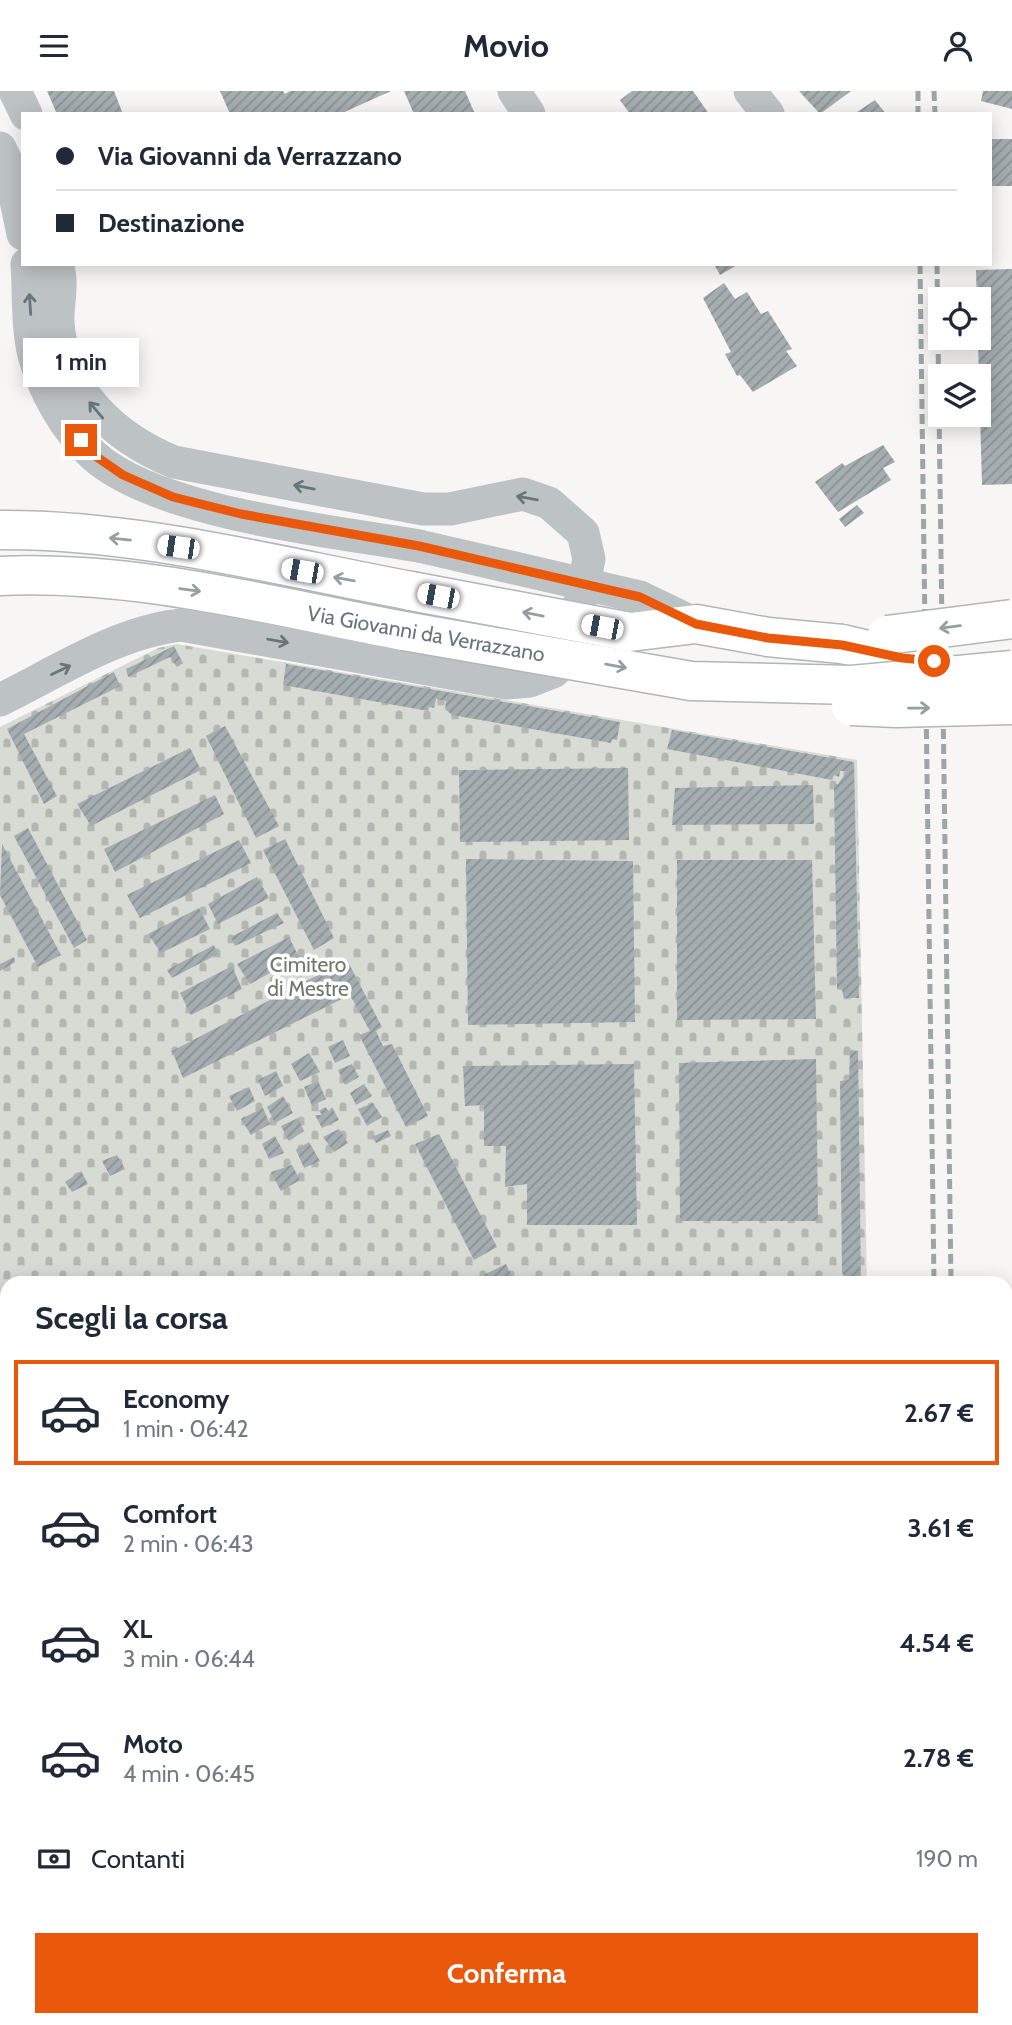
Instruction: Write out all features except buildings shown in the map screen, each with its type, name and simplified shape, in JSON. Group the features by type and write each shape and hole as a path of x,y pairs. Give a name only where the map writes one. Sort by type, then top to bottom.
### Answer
{"main road":[{"name":"Via Giovanni da Verrazzano","path":"0,530 67,534 197,549 629,632 696,624 768,638 842,645 902,658 934,661 1012,651"},
{"name":"Via Giovanni da Verrazzano","path":"0,576 135,582 213,593 404,631 691,681 852,685 1012,670"},
{"path":"842,645 887,635 1012,619"},
{"path":"691,681 772,699 851,706 896,708 1012,705"}],"street":[{"path":"15,91 25,112"},
{"path":"514,91 528,112"},
{"path":"750,91 766,112"},
{"path":"10,169 21,224"},
{"path":"27,266 33,352 47,389 61,413 94,455 123,475 173,497 241,514 419,546 640,597 696,624"},
{"path":"0,700 126,638 153,628 181,625 506,683 530,681 553,672 569,656 589,559 583,533 568,517 549,503 523,495 450,509 423,509 174,462 141,449 106,422 82,393 67,358 58,324 68,272"}],"green space":[{"name":"Cimitero di Mestre","path":"177,644 857,760 867,1276 0,1276 0,727 158,648"}],"railway":[{"path":"918,91 918,112"},
{"path":"934,91 935,112"},
{"path":"920,266 934,1276"},
{"path":"937,266 951,1276"}],"route":[{"path":"81,440 94,455 123,475 173,497 241,514 419,546 640,597 696,624 768,638 842,645 902,658 934,661"}]}
